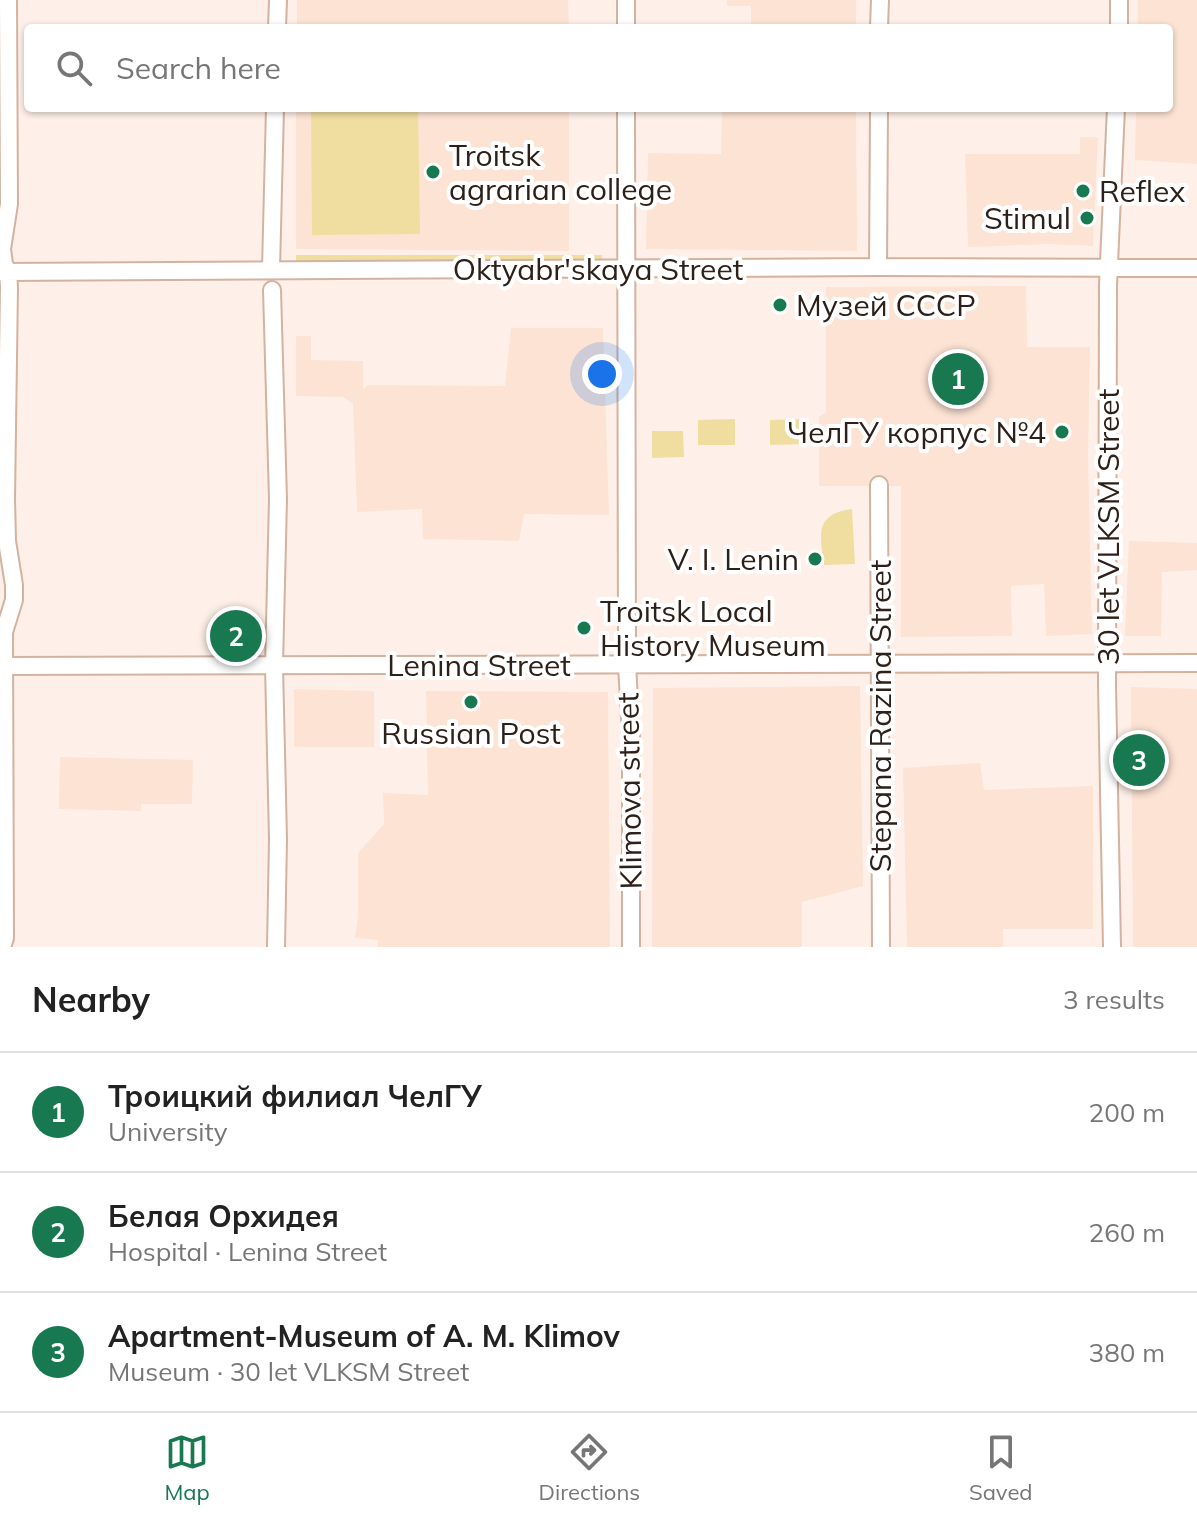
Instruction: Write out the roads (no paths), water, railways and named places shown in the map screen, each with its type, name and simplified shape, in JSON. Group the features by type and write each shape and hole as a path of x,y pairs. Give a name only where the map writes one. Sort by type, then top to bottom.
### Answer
{"street":[{"path":"2,947 5,938 5,893 2,666 4,632 14,600 7,541 2,249 9,204 8,0"},
{"path":"277,24 278,0"},
{"path":"626,0 626,24"},
{"path":"879,24 880,0"},
{"path":"1119,0 1119,24"},
{"path":"271,269 275,112"},
{"name":"Klimova street","path":"626,112 631,947"},
{"path":"878,267 879,112"},
{"name":"30 let VLKSM Street","path":"1112,947 1108,662 1109,269 1116,112"},
{"name":"Oktyabr'skaya Street","path":"4,272 1197,268"},
{"path":"272,290 278,499 274,666 278,839 276,947"},
{"name":"Stepana Razina Street","path":"879,485 881,947"},
{"name":"Lenina Street","path":"2,666 1197,663"}],"place":[{"name":"Troitsk agrarian college","path":"433,172"},
{"name":"Reflex","path":"1083,191"},
{"name":"Stimul","path":"1087,218"},
{"name":"Музей СССР","path":"780,305"},
{"name":"Троицкий филиал ЧелГУ","path":"958,379"},
{"name":"ЧелГУ корпус №4","path":"1062,432"},
{"name":"V. I. Lenin","path":"815,559"},
{"name":"Troitsk Local History Museum","path":"584,628"},
{"name":"Белая Орхидея","path":"236,636"},
{"name":"Russian Post","path":"471,702"},
{"name":"Apartment-Museum of A. M. Klimov","path":"1139,760"}]}
